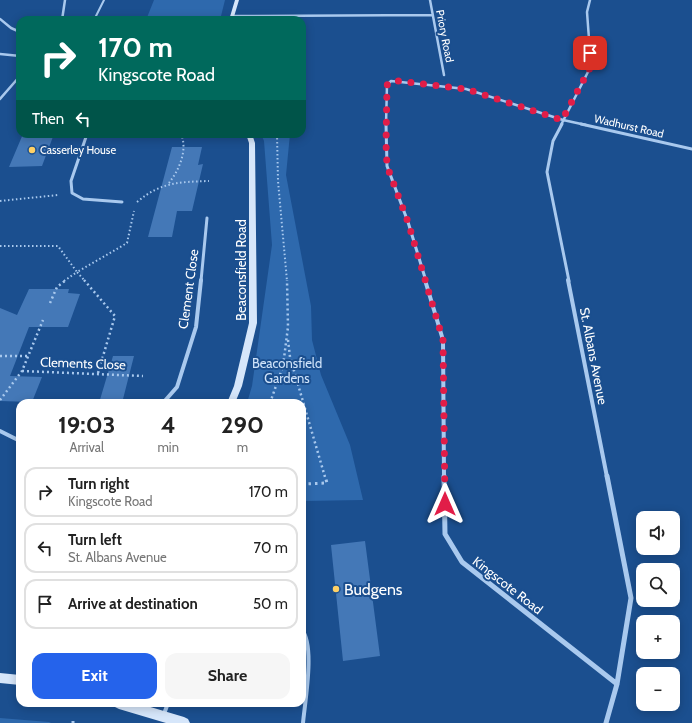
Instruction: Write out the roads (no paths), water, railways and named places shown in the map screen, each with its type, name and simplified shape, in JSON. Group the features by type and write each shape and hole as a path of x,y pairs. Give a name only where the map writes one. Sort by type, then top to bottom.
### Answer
{"main road":[{"path":"233,16 237,0"},
{"name":"Beaconsfield Road","path":"233,399 238,386 254,322 252,143 250,138"},
{"path":"0,678 16,680"},
{"path":"133,707 184,723"}],"street":[{"path":"63,16 65,0"},
{"name":"Priory Road","path":"430,0 444,75"},
{"name":"St. Albans Avenue","path":"590,0 587,12 591,66 552,142 547,172 631,598 618,684 606,723"},
{"path":"306,17 432,15"},
{"path":"0,19 16,30"},
{"path":"0,54 16,56"},
{"path":"0,99 16,81"},
{"name":"Kingscote Road","path":"562,120 466,89 391,81 387,85 387,166 408,222 443,340 445,534 462,562 618,684"},
{"name":"Wadhurst Road","path":"562,120 692,149"},
{"path":"86,138 71,181 72,193 83,199 122,202"},
{"name":"Clement Close","path":"167,399 177,387 196,328 207,218"},
{"path":"0,431 16,439"}],"lane":[{"path":"96,16 104,0"},
{"path":"306,636 309,650 306,686"},
{"path":"163,716 166,707"},
{"path":"303,723 304,707"}],"place":[{"name":"Casserley House","path":"32,150"},
{"name":"Budgens","path":"336,589"}],"park label":[{"name":"Beaconsfield Gardens","path":"287,370"}]}
